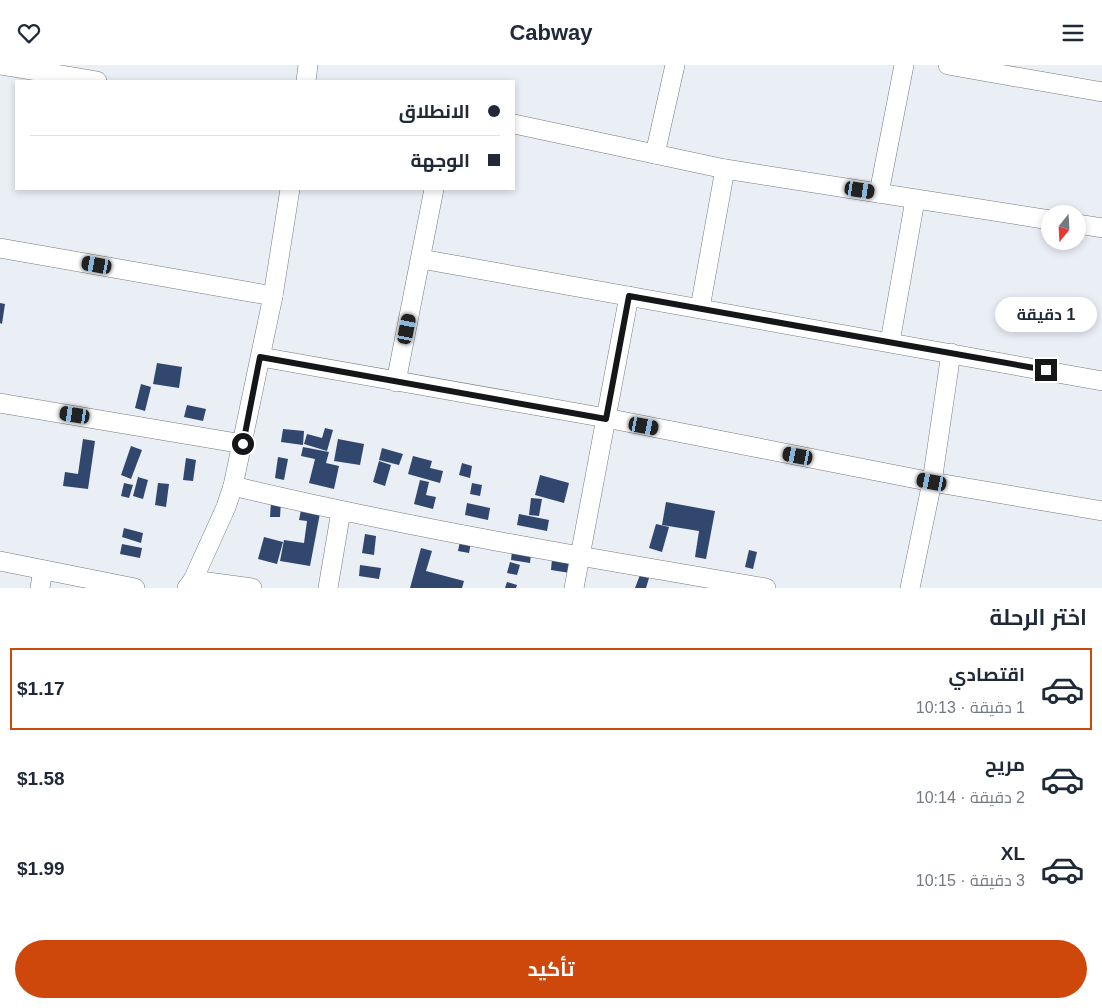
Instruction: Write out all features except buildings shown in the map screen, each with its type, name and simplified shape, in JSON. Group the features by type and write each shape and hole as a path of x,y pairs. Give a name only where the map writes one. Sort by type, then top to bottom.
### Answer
{"street":[{"path":"1,65 90,80"},
{"path":"306,80 308,65"},
{"path":"655,154 675,65"},
{"path":"879,193 904,65"},
{"path":"948,65 1015,71 1102,92"},
{"path":"515,124 725,169 1041,219"},
{"path":"700,307 725,169"},
{"path":"252,588 190,584 226,507 233,486 273,296 290,190"},
{"path":"396,382 434,190"},
{"path":"890,342 915,200"},
{"path":"1086,225 1102,228"},
{"path":"0,248 273,296"},
{"path":"421,259 700,307 1102,381"},
{"path":"574,588 629,296"},
{"path":"910,588 932,482 951,353"},
{"path":"260,357 606,419 932,482 1102,511"},
{"path":"0,403 243,444"},
{"path":"233,486 341,511 579,556 766,588"},
{"path":"328,588 341,511"},
{"path":"0,561 41,579 135,588"}],"route":[{"path":"243,444 260,357 606,419 629,296 700,307 1046,370"}]}
